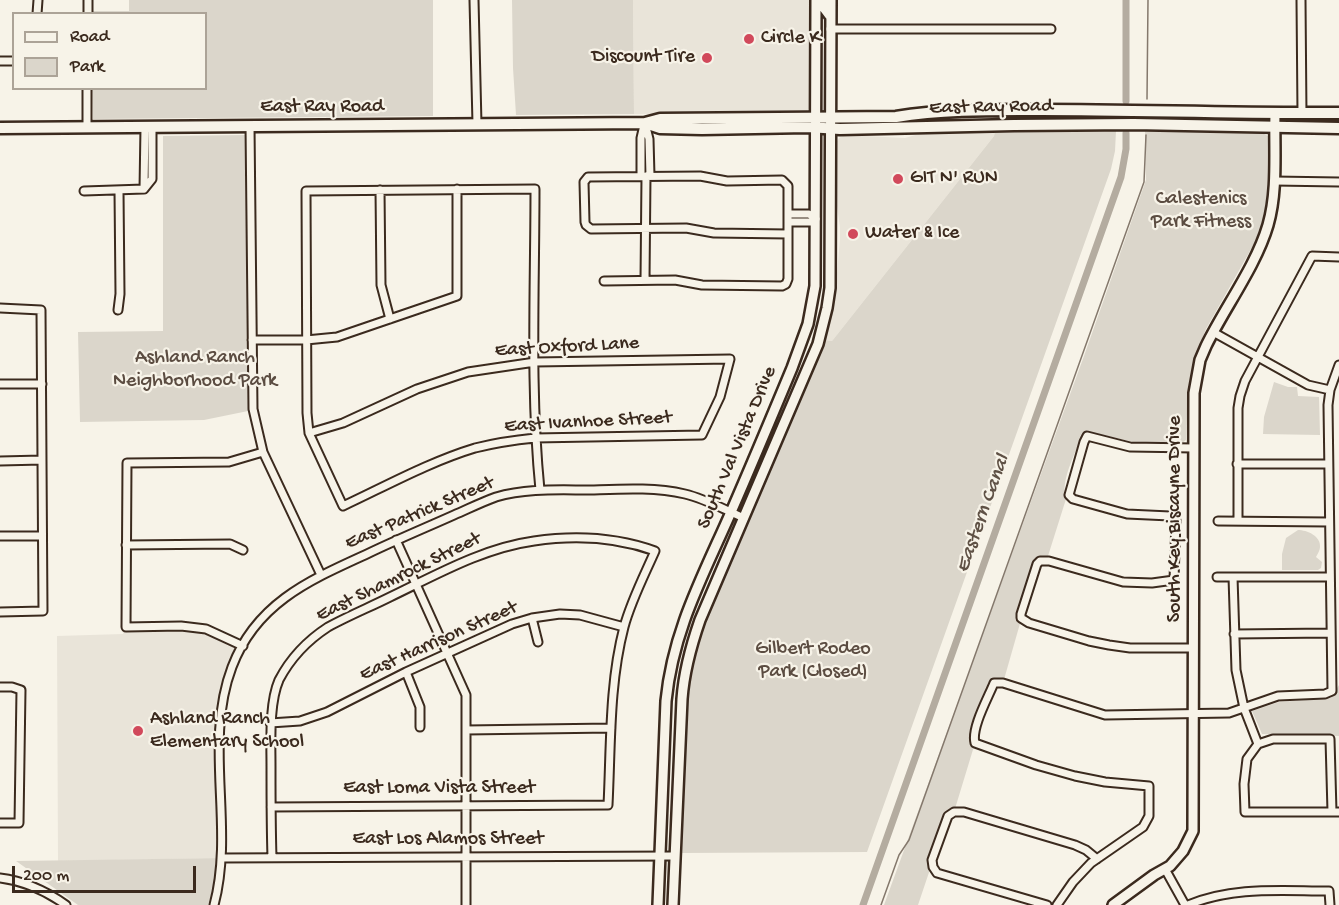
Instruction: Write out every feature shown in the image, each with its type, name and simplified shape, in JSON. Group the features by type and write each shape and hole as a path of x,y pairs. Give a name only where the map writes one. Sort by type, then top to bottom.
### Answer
{"main road":[{"name":"South Val Vista Drive","path":"659,904 659,856 668,674 674,649 690,602 731,512 804,339 812,305 816,266 816,0"},
{"path":"824,0 824,8 830,16"},
{"name":"South Val Vista Drive","path":"673,905 684,674 699,620 818,344 827,308 830,288 831,219 831,0"},
{"name":"East Ray Road","path":"830,123 896,117 921,112 1016,110 1339,113"},
{"path":"972,126 980,118 1004,117 1016,110"},
{"name":"South Key Biscayne Drive","path":"1113,905 1142,883 1166,869 1183,851 1193,831 1194,393 1200,360 1259,248 1271,210 1275,114"},
{"name":"East Ray Road","path":"0,128 645,123 660,119 972,126 1134,124 1339,128"},
{"path":"816,219 831,219"},
{"path":"790,373 804,378"}],"street":[{"path":"474,0 477,124"},
{"path":"1301,0 1302,114"},
{"path":"830,29 1051,29"},
{"path":"87,90 87,128"},
{"path":"645,123 649,139 645,176 645,280"},
{"path":"250,126 254,409 263,452 321,575"},
{"path":"84,191 144,189 149,161 149,127"},
{"path":"604,281 675,280 702,285 782,286 786,284 788,279 788,234 788,222 788,214 788,186 785,182 727,181 700,176 591,176 584,182 585,222 588,227 686,228 714,234 788,234"},
{"path":"1274,181 1339,182"},
{"path":"252,340 306,340 337,337 457,296 457,189"},
{"path":"309,433 306,340 306,191 535,189 535,438 540,490"},
{"path":"118,310 120,294 119,190"},
{"path":"380,190 381,285 390,319"},
{"path":"788,214 810,213 816,219 810,222 788,222"},
{"path":"1238,521 1238,408 1245,381 1312,256 1339,257"},
{"path":"0,308 41,310 43,611 0,612"},
{"path":"1213,332 1308,385 1330,390"},
{"name":"East Oxford Lane","path":"309,433 343,423 417,389 468,372 535,362 730,359 720,397 702,435"},
{"path":"1057,905 1073,882 1097,859 1143,827 1149,816 1149,786 1105,782 1075,776 975,744 974,737 994,683 1003,683 1105,715 1229,713 1278,696 1325,694 1332,691 1328,464 1330,390 1339,365"},
{"path":"0,384 42,384"},
{"name":"East Ivanhoe Street","path":"309,433 343,506 440,461 475,448 508,441 535,438 702,435"},
{"path":"1193,648 1130,648 1109,645 1029,623 1021,618 1037,564 1040,561 1049,561 1123,582 1152,583 1174,580 1176,520 1170,516 1127,514 1073,499 1069,495 1087,436 1130,447 1194,448"},
{"path":"243,646 206,629 181,626 126,627 127,463 229,462 263,452"},
{"path":"0,461 42,460"},
{"path":"1237,464 1328,464"},
{"name":"East Patrick Street","path":"214,905 222,858 220,713 232,665 255,626 294,590 396,540 495,498 540,490 650,489 687,495 744,518"},
{"path":"1218,521 1329,522"},
{"path":"0,536 42,536"},
{"name":"East Shamrock Street","path":"272,857 270,723 279,682 303,647 328,628 483,554 532,541 553,539 609,539 631,542 655,551 624,627"},
{"path":"396,540 466,695 466,905"},
{"path":"126,545 230,544 243,550"},
{"path":"1217,577 1330,577"},
{"path":"1233,577 1236,670 1244,708 1258,744"},
{"name":"East Harrison Street","path":"270,723 300,721 327,712 406,672 512,624 532,618 560,614 580,615 624,627"},
{"path":"532,618 538,642"},
{"path":"466,730 611,728 616,675 624,627"},
{"path":"1234,634 1330,633"},
{"path":"406,672 420,707 420,727"},
{"path":"0,687 21,690 19,823 0,823"},
{"name":"East Loma Vista Street","path":"271,807 608,805 611,728"},
{"path":"1273,739 1330,739 1336,812 1245,812 1244,784 1247,759 1258,744 1273,739"},
{"path":"1047,905 937,873 933,867 933,860 948,816 954,812 964,812 1075,845 1097,859"},
{"name":"East Los Alamos Street","path":"222,858 674,856"},
{"path":"1166,869 1186,905 1206,897 1244,891 1329,891 1330,905"},
{"path":"0,878 11,879 45,891 66,905"}],"shaded area":[{"path":"633,0 810,0 809,109 804,113 634,114"},
{"path":"995,131 994,136 832,341 826,340 834,306 840,240 836,143 839,138 845,135 905,138 926,132"},
{"name":"Ashland Ranch Elementary School","path":"126,627 206,629 243,646 220,713 222,858 58,861 57,636 123,634"}],"green space":[{"path":"129,0 433,0 433,116 93,119 92,90 207,90 207,12 92,12 129,11"},
{"path":"512,0 633,0 634,114 516,115"},
{"name":"Gilbert Rodeo Park (Closed)","path":"995,131 1116,131 1115,151 1111,169 867,852 681,853 689,687 697,648 712,606 825,340 832,341 994,136"},
{"name":"Calestenics Park Fitness","path":"1145,131 1262,133 1268,136 1269,141 1269,182 1263,222 1254,244 1206,329 1194,359 1188,389 1186,440 1181,444 1137,443 1091,432 1081,437 1069,468 1065,484 1066,499 1048,556 1037,564 1003,683 994,683 977,724 975,743 954,812 948,816 918,905 884,905 1146,180"},
{"name":"Ashland Ranch Neighborhood Park","path":"245,135 248,411 204,420 80,422 78,332 163,331 163,136"},
{"path":"1274,382 1288,387 1297,387 1298,396 1319,397 1320,435 1263,434 1264,417"},
{"path":"1298,530 1309,532 1320,543 1316,557 1322,562 1318,570 1282,570 1282,554 1286,538"},
{"path":"1339,685 1339,736 1262,734 1252,711 1279,702 1331,698"},
{"path":"222,858 208,905 78,905 16,861"}],"waterway":[{"name":"Eastern Canal","path":"1126,0 1126,101"},
{"path":"1147,99 1148,0"},
{"name":"Eastern Canal","path":"863,905 1121,177 1126,149 1126,133"},
{"path":"881,905 899,855 909,840 1144,182 1146,135"}],"place":[{"name":"Circle K","path":"749,39"},
{"name":"Discount Tire","path":"707,58"},
{"name":"GIT N' RUN","path":"898,179"},
{"name":"Water & Ice","path":"853,234"},
{"name":"Ashland Ranch Elementary School","path":"138,731"}]}
